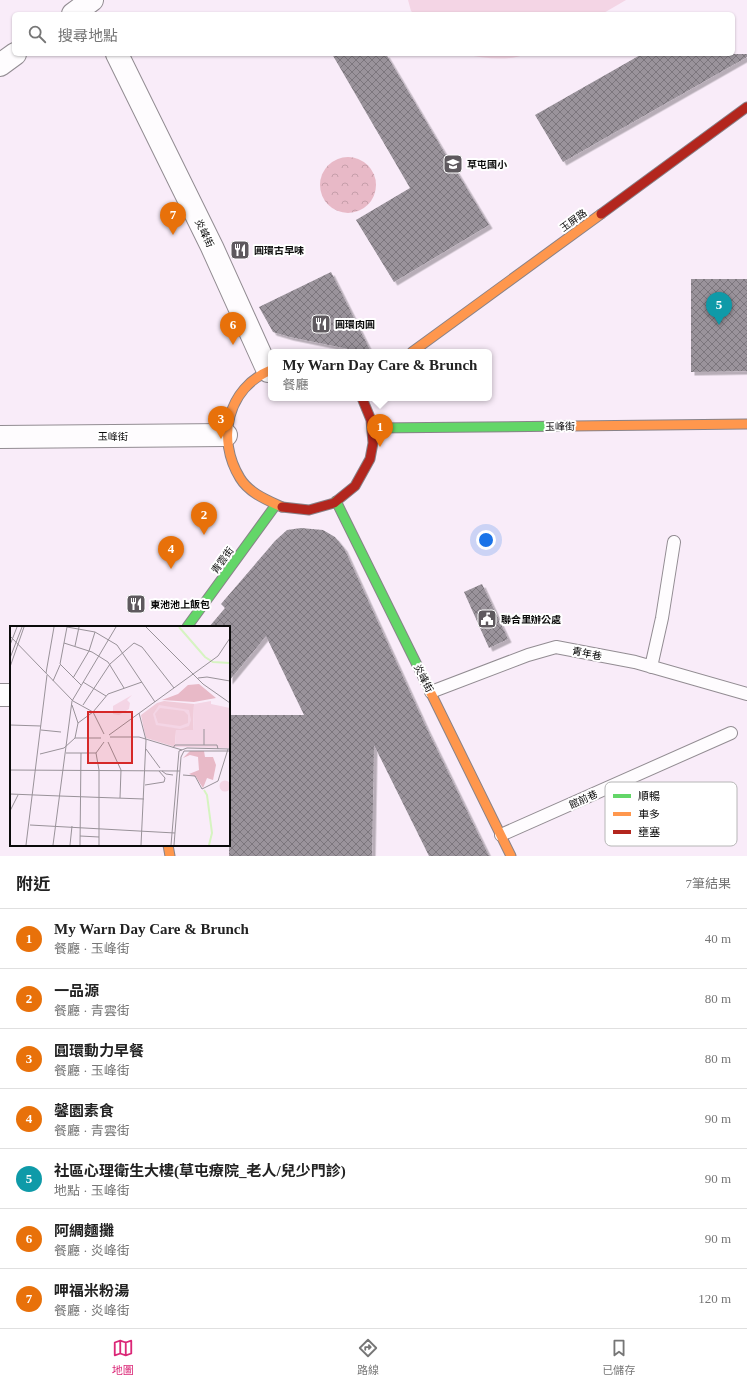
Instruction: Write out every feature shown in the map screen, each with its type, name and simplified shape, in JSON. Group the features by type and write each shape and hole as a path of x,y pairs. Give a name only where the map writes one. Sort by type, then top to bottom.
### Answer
{"street":[{"path":"0,65 13,56"},
{"name":"炎峰街","path":"118,56 212,246 268,368"},
{"name":"玉屏路","path":"416,349 747,106"},
{"path":"268,371 251,382 238,397 229,415 226,435 229,458 239,479 255,495 275,506 296,510 316,509 336,501 354,488 366,470 373,450 374,428 368,409 364,401"},
{"name":"玉峰街","path":"374,428 747,424"},
{"name":"玉峰街","path":"0,437 226,435"},
{"name":"炎峰街","path":"336,501 502,835 511,856"},
{"name":"青雲街","path":"188,626 275,506"},
{"path":"168,846 170,856"}],"lane":[{"path":"651,667 662,618 674,542"},
{"name":"青年巷","path":"431,692 528,655 556,647 635,662 747,694"},
{"name":"館前巷","path":"621,782 731,733"},
{"name":"館前巷","path":"502,835 605,789"}],"green space":[{"path":"342,157 354,157 368,165 376,179 374,196 368,205 354,213 342,213 332,208 325,201 320,191 320,179 325,169 332,162"}],"shaded area":[{"path":"408,0 626,0 605,12 411,11"},
{"path":"475,56 519,56 503,59"}],"building":[{"path":"735,54 747,54 747,57 563,162 535,115 638,56 735,56"},
{"path":"333,56 387,56 489,225 394,282 356,220 410,188"},
{"path":"331,272 370,349 348,349 273,332 259,307"},
{"path":"691,279 747,279 747,371 691,372"},
{"path":"301,528 323,530 335,537 344,548 426,727 489,856 429,856 374,745 372,856 229,856 230,715 304,715 266,636 230,680 230,626 210,626 225,608 221,604 275,541 287,530"},
{"name":"聯合里辦公處","path":"482,584 508,639 489,648 464,592"}],"traffic: fast":[{"path":"374,428 572,426"},
{"path":"336,501 424,679"},
{"path":"188,626 275,506"}],"traffic: slow":[{"path":"416,349 601,214"},
{"path":"268,372 256,378 244,389 236,402 230,416 228,431 229,447 233,463 240,478 248,488 259,496 282,507"},
{"path":"572,426 747,424"},
{"path":"424,679 511,856"},
{"path":"168,846 170,856"}],"traffic: jam":[{"path":"601,214 747,107"},
{"path":"282,507 309,510 334,503 355,486 370,459 373,443 371,420 363,401"}],"place":[{"name":"草屯國小","path":"453,164"},
{"name":"呷福米粉湯","path":"173,235"},
{"name":"圓環古早味","path":"240,250"},
{"name":"圓環肉圓","path":"321,324"},
{"name":"社區心理衛生大樓(草屯療院_老人/兒少門診)","path":"719,325"},
{"name":"阿綢麵攤","path":"233,345"},
{"name":"圓環動力早餐","path":"221,439"},
{"name":"My Warn Day Care & Brunch","path":"380,447"},
{"name":"一品源","path":"204,535"},
{"name":"馨園素食","path":"171,569"},
{"name":"東池池上飯包","path":"136,604"},
{"name":"聯合里辦公處","path":"487,619"}]}
